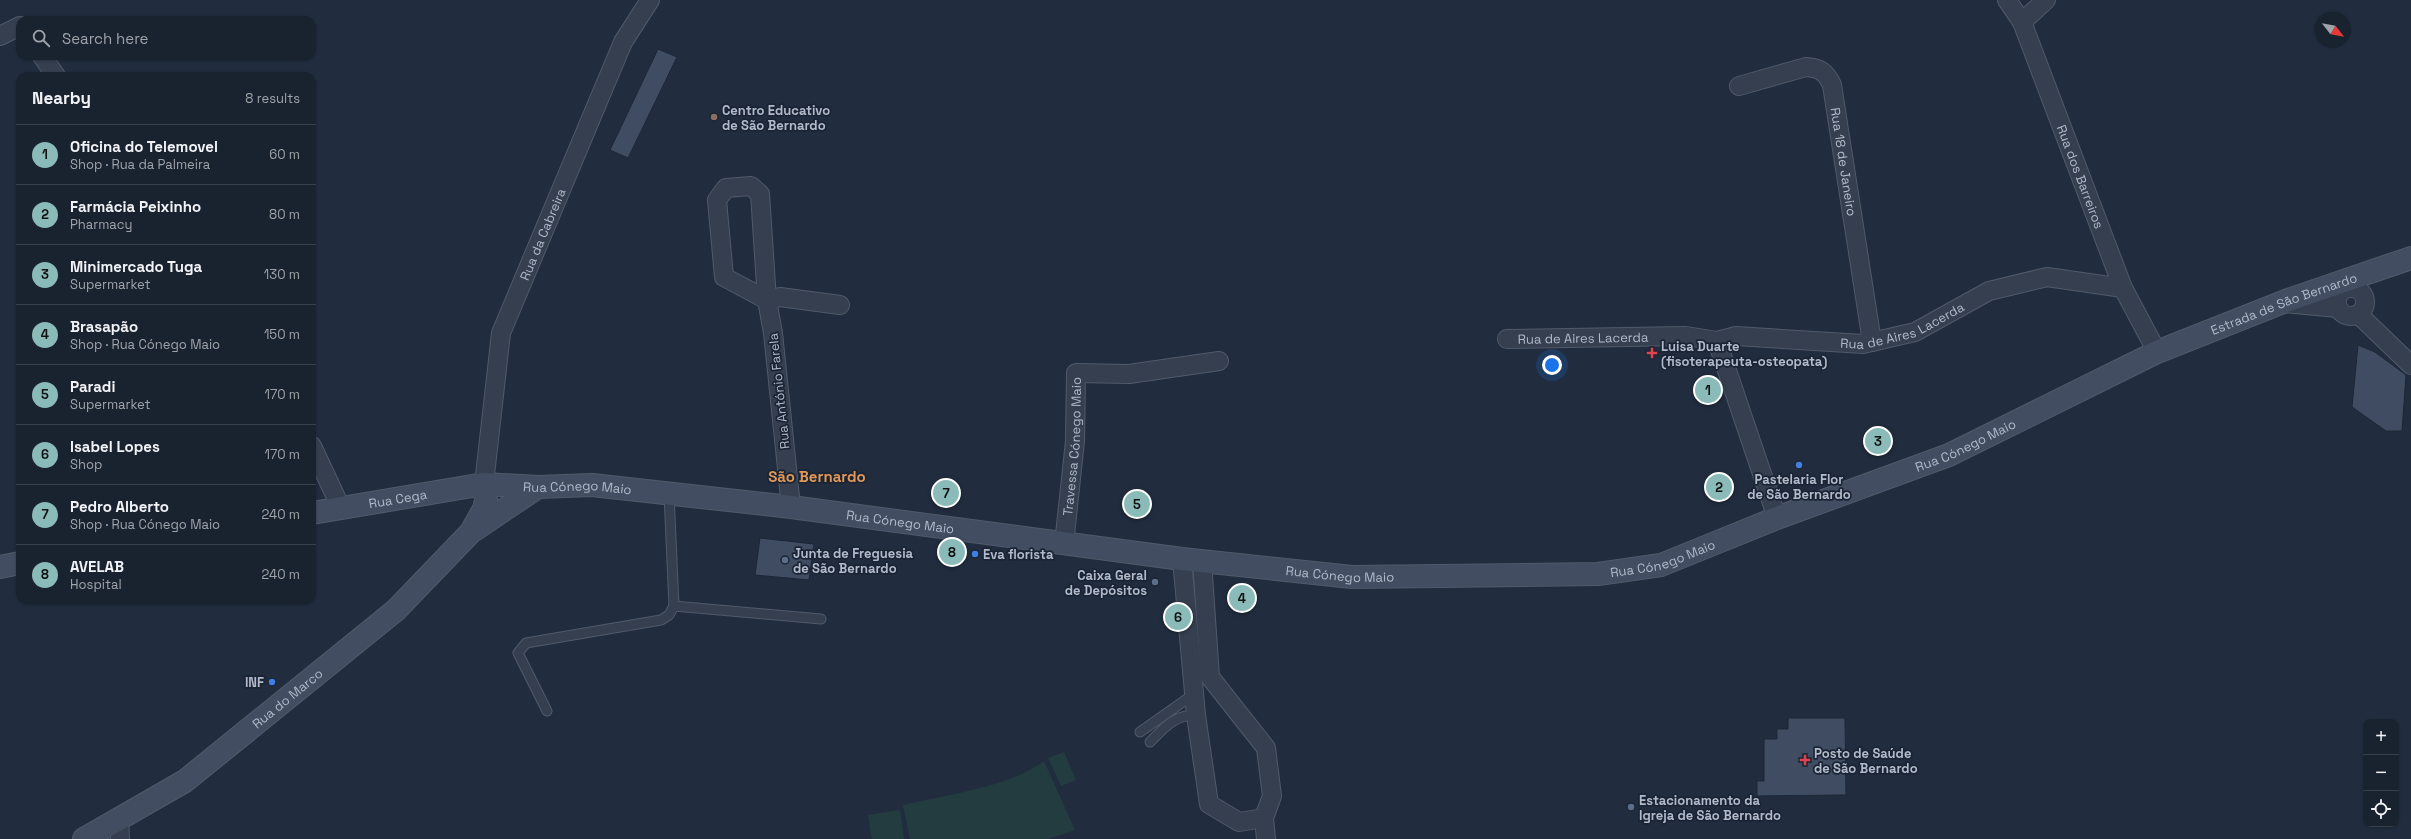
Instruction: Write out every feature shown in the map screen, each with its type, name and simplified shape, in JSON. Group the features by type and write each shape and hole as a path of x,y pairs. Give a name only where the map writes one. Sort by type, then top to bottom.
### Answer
{"main road":[{"name":"Estrada de São Bernardo","path":"2158,352 2280,303 2360,286 2411,258"},
{"name":"Rua Cónego Maio","path":"484,484 538,487 592,485 791,507 1192,560 1352,576 1598,574 1661,565 1777,518 1949,455 2158,352"},
{"name":"Rua Cega","path":"316,512 484,484"},
{"path":"471,532 484,509 486,500 484,484"},
{"path":"471,532 538,487"},
{"name":"Rua do Marco","path":"84,839 120,828 185,780 396,610 471,532"},
{"path":"0,567 16,564"}],"street":[{"name":"Rua da Cabreira","path":"484,484 501,333 623,42 650,0"},
{"name":"Rua dos Barreiros","path":"2007,0 2022,22 2124,288 2158,352"},
{"path":"2022,22 2046,0"},
{"path":"0,36 16,28"},
{"path":"45,60 53,72"},
{"name":"Rua 18 de Janeiro","path":"1739,86 1806,67 1817,68 1827,74 1832,85 1872,342"},
{"name":"Rua António Farela","path":"767,300 724,277 717,200 726,188 751,186 760,194 767,300 773,333 791,507"},
{"name":"Rua de Aires Lacerda","path":"1507,338 1686,336 1716,341 1736,336 1863,344 1915,332 1989,291 2047,277 2124,288"},
{"path":"2280,303 2338,308 2348,316 2358,314 2365,304 2360,286 2356,289 2346,289 2337,299 2338,308"},
{"path":"767,300 780,297 840,305"},
{"path":"2358,314 2411,365"},
{"path":"1716,341 1777,518"},
{"name":"Travessa Cónego Maio","path":"1064,544 1075,441 1076,373 1129,374 1219,361"},
{"path":"316,455 341,508"},
{"path":"1192,560 1194,694 1209,804 1239,822 1264,818"},
{"path":"1192,560 1210,677 1266,748 1272,796 1264,818 1266,839"}],"lane":[{"path":"547,711 518,653 526,643 661,620 669,615 674,606 669,494"},
{"path":"674,606 822,619"},
{"path":"1140,732 1194,694"},
{"path":"1150,742 1166,726 1183,715 1196,715"}],"green space":[{"path":"1064,752 1076,780 1061,786 1048,758"},
{"path":"1044,761 1075,830 1048,839 910,839 903,805 996,784 1030,770"},
{"path":"900,810 904,839 872,839 868,815"}],"building":[{"path":"658,49 677,57 628,158 610,150"},
{"path":"2358,345 2375,352 2406,375 2402,431 2386,431 2352,407"},
{"name":"Junta de Freguesia de São Bernardo","path":"760,538 814,544 809,580 755,575"},
{"name":"Posto de Saúde de São Bernardo","path":"1788,718 1845,718 1846,795 1757,796 1757,781 1764,781 1764,739 1777,739 1777,729 1788,729"}],"place":[{"name":"Centro Educativo de São Bernardo","path":"714,117"},
{"name":"Luisa Duarte (fisoterapeuta-osteopata)","path":"1652,353"},
{"name":"Oficina do Telemovel","path":"1708,390"},
{"name":"Minimercado Tuga","path":"1878,441"},
{"name":"Pastelaria Flor de São Bernardo","path":"1799,465"},
{"name":"Farmácia Peixinho","path":"1719,487"},
{"name":"Pedro Alberto","path":"946,493"},
{"name":"Paradi","path":"1137,504"},
{"name":"AVELAB","path":"952,552"},
{"name":"Eva florista","path":"975,554"},
{"name":"Junta de Freguesia de São Bernardo","path":"785,560"},
{"name":"Caixa Geral de Depósitos","path":"1155,582"},
{"name":"Brasapão","path":"1242,598"},
{"name":"Isabel Lopes","path":"1178,617"},
{"name":"INF","path":"272,682"},
{"name":"Posto de Saúde de São Bernardo","path":"1805,760"},
{"name":"Estacionamento da Igreja de São Bernardo","path":"1631,807"}],"district":[{"name":"São Bernardo","path":"817,476"}]}
